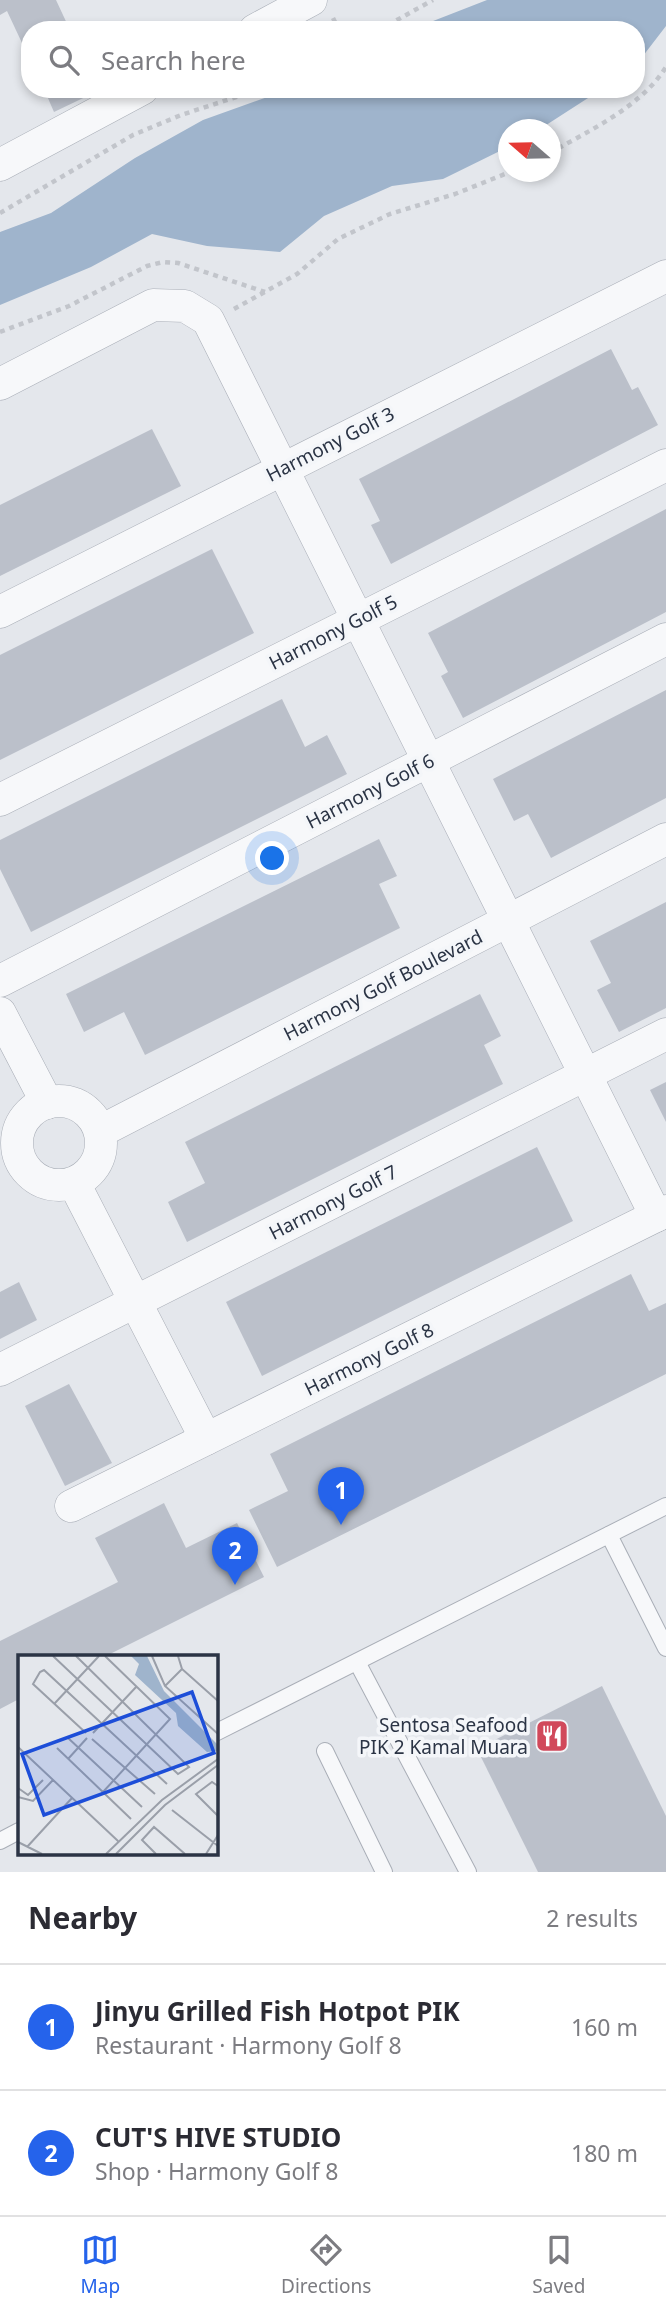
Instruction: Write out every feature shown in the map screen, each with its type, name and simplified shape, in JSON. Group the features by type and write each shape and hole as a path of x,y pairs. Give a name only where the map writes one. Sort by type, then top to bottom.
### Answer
{"street":[{"path":"272,21 311,0"},
{"path":"0,165 125,98"},
{"name":"Harmony Golf 3","path":"0,612 663,276"},
{"path":"0,384 153,305 185,306 208,320 586,1075 661,1213"},
{"name":"Harmony Golf 5","path":"0,800 666,465"},
{"name":"Harmony Golf 6","path":"0,981 666,639"},
{"name":"Harmony Golf Boulevard","path":"101,1131 666,839"},
{"path":"0,1013 47,1103"},
{"name":"Harmony Golf 7","path":"0,1370 666,1034"},
{"path":"63,1100 79,1105 93,1115 101,1131 95,1164 74,1184 59,1186 13,1177 19,1158 20,1131 34,1110 47,1103 63,1100"},
{"path":"74,1184 206,1439"},
{"name":"Harmony Golf 8","path":"71,1506 661,1213"}],"lane":[{"path":"217,1732 666,1506"},
{"path":"609,1535 666,1648"},
{"path":"358,1662 468,1872"},
{"path":"325,1751 384,1872"},
{"path":"0,1841 18,1832"}],"path":[{"path":"395,21 433,0"},
{"path":"645,90 666,67"},
{"path":"0,213 133,135 236,98"},
{"path":"561,147 611,117 636,98"},
{"path":"208,320 253,300 297,274 349,234 390,214 498,176"}],"water":[{"path":"487,0 666,0 666,26 645,53 645,21 433,21"},
{"path":"265,98 588,98 556,119 498,119 498,152 443,179 392,186 324,216 280,252 207,246 152,234 91,267 0,305 0,232 51,213 135,158 203,120"}],"building":[{"path":"0,0 56,0 66,21 21,21 21,41 7,11 0,15"},
{"path":"48,98 83,98 54,112"},
{"path":"611,349 632,390 638,387 658,425 391,564 371,525 380,521 359,479"},
{"path":"152,429 181,486 0,576 0,505"},
{"path":"666,509 666,612 463,718 441,676 448,672 428,633"},
{"path":"212,549 254,633 0,760 0,655"},
{"path":"666,690 666,798 551,858 528,814 514,821 493,779"},
{"path":"282,699 305,747 327,735 347,774 31,932 0,869 0,840"},
{"path":"379,839 397,876 379,884 400,928 145,1055 124,1012 84,1032 66,994"},
{"path":"666,902 666,1008 619,1032 597,990 611,983 590,941"},
{"path":"480,994 501,1036 484,1045 503,1084 187,1242 168,1202 205,1183 185,1142"},
{"path":"666,1082 666,1122 650,1090"},
{"path":"537,1147 573,1221 262,1376 226,1302"},
{"path":"631,1274 649,1311 666,1303 666,1374 277,1567 249,1510 288,1491 270,1454"},
{"path":"19,1282 37,1320 0,1339 0,1292"},
{"path":"69,1384 112,1463 65,1486 25,1406"},
{"path":"164,1503 186,1548 237,1523 264,1577 108,1655 18,1655 18,1700 0,1709 0,1641 118,1582 95,1538"},
{"path":"602,1686 666,1816 666,1872 538,1872 477,1749"}],"place":[{"name":"Jinyu Grilled Fish Hotpot PIK","path":"341,1525"},
{"name":"CUT'S HIVE STUDIO","path":"235,1585"},
{"name":"Sentosa Seafood PIK 2 Kamal Muara","path":"552,1736"}]}
